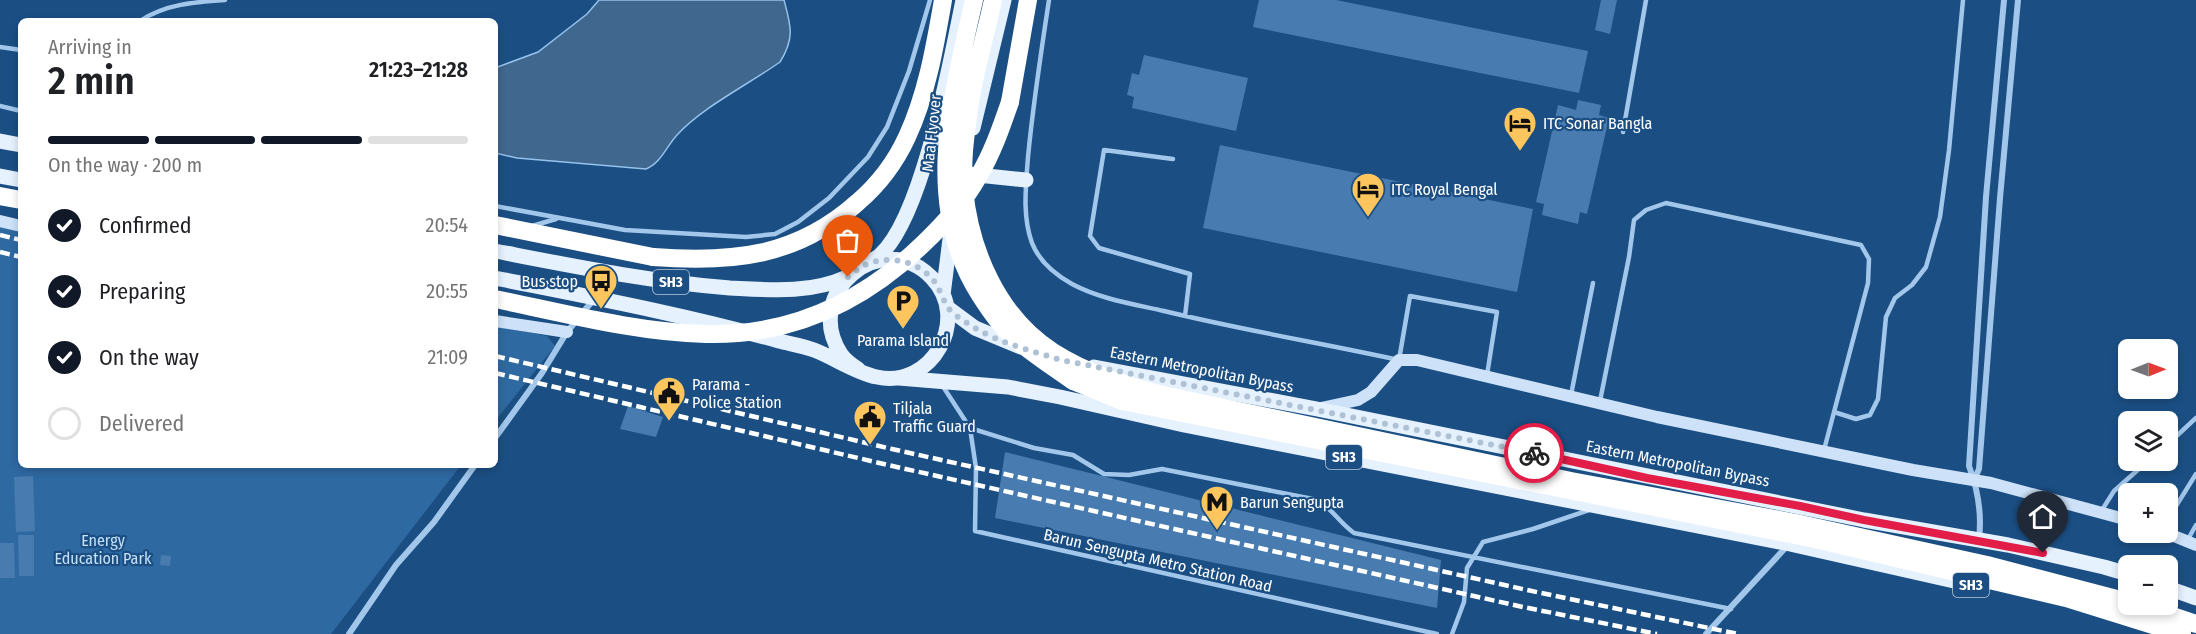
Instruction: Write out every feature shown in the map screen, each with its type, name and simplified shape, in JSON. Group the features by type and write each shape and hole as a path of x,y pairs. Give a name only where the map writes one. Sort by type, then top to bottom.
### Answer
{"highway":[{"path":"500,229 653,256 685,259 726,259 755,255 798,243 824,229 848,212 883,178 896,158 907,137 922,96 936,41 943,0"},
{"name":"Maa Flyover","path":"974,0 947,137 945,173 950,223 957,249 970,279 987,306 1010,334 1073,381 1122,401 1815,539 2066,598 2182,634"},
{"path":"993,0 973,83 967,124 963,187 968,216 981,262 1010,313 1051,351 1079,367 1126,385 1163,395 1571,481 1796,523 1988,565 2118,599"},
{"path":"498,299 648,329 708,334 762,329 785,324 843,304 875,285 909,258 937,231 978,177 996,140 1010,102 1028,0"},
{"path":"0,196 18,199"},
{"path":"2169,615 2196,624"}],"main road":[{"path":"863,266 880,254 893,237 916,190 936,122 963,0"},
{"path":"899,378 918,371 935,357 945,339 950,321 945,301 951,225 1004,0"},
{"path":"0,141 18,144"},
{"path":"962,174 1026,180"},
{"path":"0,176 18,179"},
{"name":"SH3","path":"498,252 648,280 718,287 797,290 830,285 848,277 863,266 881,260 900,261 918,267 933,279 945,301"},
{"name":"SH3","path":"848,277 835,294 830,315 832,336 842,355 858,369"},
{"name":"SH3","path":"498,279 702,321 813,350 877,377 1008,387 1060,396 1184,425 1790,544 2060,605 2151,634"},
{"name":"Eastern Metropolitan Bypass","path":"945,301 975,328 1028,350 1061,360 1317,409 1647,478 1979,540 2118,571"},
{"path":"2178,592 2196,598"}],"street":[{"path":"1979,540 1981,512 1969,466 1986,197 2004,0"},
{"path":"1974,480 1979,469 2018,0"},
{"path":"0,221 18,225"},
{"path":"498,434 542,373 567,332 595,298"},
{"path":"498,321 567,332"},
{"path":"1317,409 1358,400 1380,383 1399,360 1417,360 1600,404 1913,470 1974,480 2118,517"},
{"path":"349,634 396,566 434,522 473,468"},
{"path":"2178,538 2192,543"},
{"path":"1706,634 1790,544"}],"lane":[{"path":"146,18 162,10 192,2 225,0"},
{"path":"498,207 626,230 747,237 775,234 798,222 829,198 868,158 887,127 909,71 930,0"},
{"path":"1049,0 1032,117 1026,180 1027,224 1033,244 1042,261 1058,275 1074,285 1109,298 1399,360 1410,296 1497,312 1487,375"},
{"path":"1623,132 1646,0"},
{"path":"1834,412 1856,419 1870,415 1878,399 1886,317 1895,298 1912,285 1926,267 1940,216 1950,150 1963,0"},
{"path":"0,47 18,50"},
{"path":"0,106 18,110"},
{"path":"1173,159 1104,150 1090,236 1099,248 1190,274 1185,316"},
{"path":"1600,404 1629,257 1634,220 1646,210 1666,204 1861,245 1869,259 1868,284 1824,451"},
{"path":"500,229 558,218"},
{"path":"1570,397 1593,283"},
{"name":"Barun Sengupta Metro Station Road","path":"939,381 970,428 976,468 975,531 1437,634"},
{"path":"2178,435 2196,418"},
{"path":"970,428 1034,447 1073,455 1104,474 1129,476 1162,469 1318,500 1332,510 1341,524 1354,533 1731,609"},
{"path":"2100,512 2114,492 2137,471"},
{"path":"2178,503 2196,474"},
{"path":"1452,634 1464,602 1467,568 1483,542 1533,529 1597,506"},
{"path":"2192,543 2196,525"}],"green space":[{"name":"Energy Education Park","path":"0,223 18,227 18,468 459,468 331,634 0,634"},
{"path":"498,326 547,336 555,346 498,417"}],"shaded area":[{"path":"599,0 784,0 790,25 790,39 780,62 699,115 677,135 656,163 646,169 517,158 498,154 498,67 538,52 587,14"}],"building":[{"path":"1259,0 1336,0 1588,51 1579,93 1253,27"},
{"path":"1601,0 1617,0 1610,34 1595,30"},
{"path":"1144,55 1248,78 1236,131 1132,108 1134,97 1127,95 1132,73 1139,75"},
{"path":"1578,100 1601,105 1599,115 1609,118 1587,214 1580,212 1578,224 1542,215 1544,204 1536,202 1558,105 1576,110"},
{"name":"ITC Royal Bengal","path":"1220,145 1533,209 1517,292 1203,228"},
{"path":"628,406 663,417 656,437 620,429"},
{"name":"Barun Sengupta","path":"1005,452 1441,560 1437,608 995,518"},
{"path":"33,476 35,531 16,532 14,477"},
{"path":"18,535 34,535 34,576 19,576"},
{"path":"0,543 14,543 15,578 0,578"},
{"path":"161,555 171,556 170,566 160,565"}],"railway":[{"path":"0,235 18,239"},
{"path":"0,252 18,256"},
{"path":"498,357 892,449 1527,590 1738,634"},
{"path":"498,374 888,465 1523,607 1657,634"}],"way so far":[{"path":"848,277 863,266 881,260 900,261 918,267 933,279 948,308 975,328 1028,350 1061,360 1534,453"}],"place":[{"name":"ITC Sonar Bangla","path":"1520,152"},
{"name":"ITC Royal Bengal","path":"1368,218"},
{"name":"Bus stop","path":"601,310"},
{"name":"Parama Island","path":"903,330"},
{"name":"Parama - Police Station","path":"669,422"},
{"name":"Tiljala Traffic Guard","path":"870,446"},
{"name":"Barun Sengupta","path":"1217,531"}],"route":[{"path":"1534,453 1647,478 2043,553"}]}
